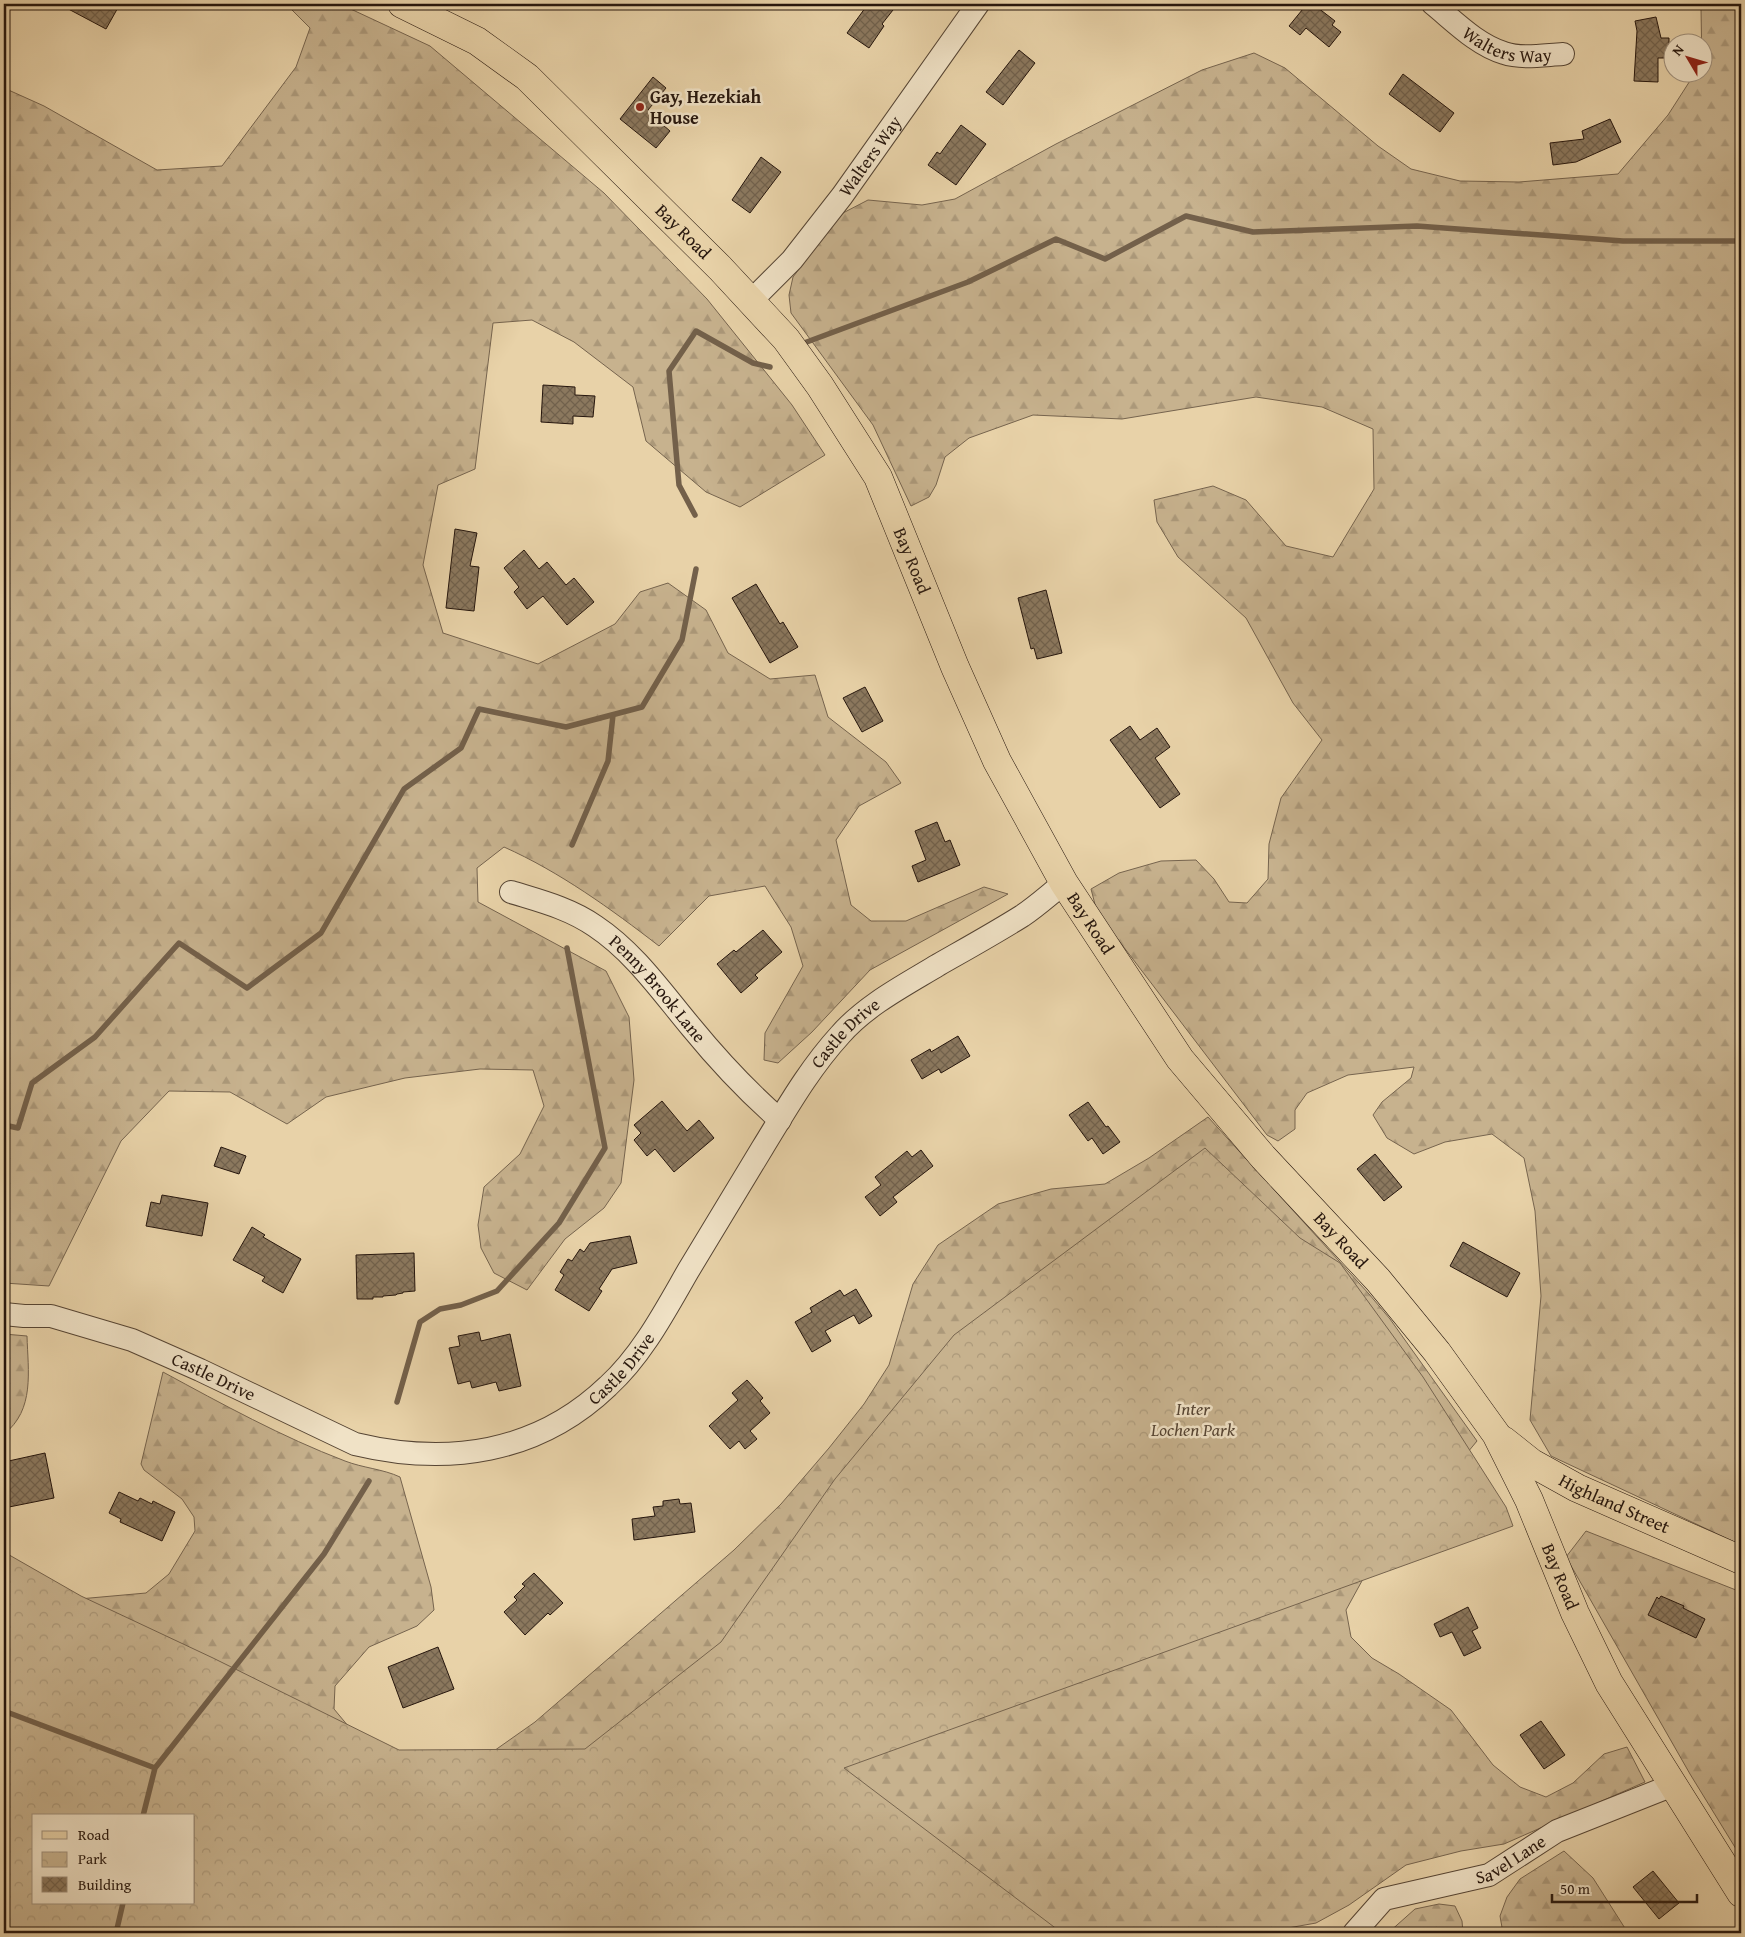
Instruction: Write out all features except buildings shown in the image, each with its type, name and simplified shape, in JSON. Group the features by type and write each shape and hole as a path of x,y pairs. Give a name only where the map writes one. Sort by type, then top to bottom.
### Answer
{"main road":[{"name":"Bay Road","path":"402,4 477,41 527,77 720,268 786,339 820,386 878,477 955,667 997,761 1064,883 1180,1059 1263,1157 1378,1280 1437,1352 1496,1434 1529,1500 1575,1613 1599,1665 1620,1702 1741,1893"},
{"name":"Highland Street","path":"1496,1434 1532,1463 1562,1480 1741,1560"}],"street":[{"name":"Walters Way","path":"751,301 792,260 842,196 978,4"},
{"name":"Walters Way","path":"1433,4 1481,41 1504,54 1531,56 1562,54"},
{"name":"Castle Drive","path":"4,1314 51,1316 132,1340 200,1370 355,1444 411,1454 441,1455 502,1446 555,1425 577,1412 624,1370 665,1310 780,1120 817,1063 850,1024 902,987 1023,915 1064,883"},
{"name":"Penny Brook Lane","path":"511,892 574,913 610,937 649,975 723,1064 780,1120"},
{"name":"Savel Lane","path":"1354,1933 1384,1899 1490,1875 1557,1831 1673,1785"}],"green space":[{"path":"286,4 340,4 430,46 604,193 707,299 792,405 825,455 740,507 706,492 646,441 633,387 574,342 532,320 493,323 475,469 438,485 423,565 443,633 538,664 615,624 640,592 668,583 706,610 728,653 770,679 815,675 828,717 886,762 901,783 859,806 836,840 851,905 871,921 906,921 984,887 1008,894 870,970 812,1032 778,1063 764,1060 765,1033 803,966 791,927 765,886 709,896 659,946 584,892 545,868 504,847 477,868 478,902 606,971 629,1017 634,1080 621,1183 604,1208 565,1239 527,1290 494,1273 481,1248 478,1225 484,1187 520,1154 544,1106 533,1070 480,1069 405,1078 326,1097 287,1124 230,1092 169,1091 121,1141 49,1286 4,1283 4,88 44,106 157,170 222,166 296,67 310,28"},
{"path":"1696,4 1741,4 1741,1545 1551,1456 1530,1420 1541,1296 1535,1211 1524,1158 1492,1134 1445,1142 1414,1154 1387,1138 1373,1115 1382,1102 1411,1078 1414,1067 1348,1075 1307,1093 1295,1110 1295,1129 1278,1141 1267,1135 1097,912 1091,889 1119,873 1161,861 1196,860 1214,879 1229,902 1247,903 1268,879 1269,844 1281,798 1322,740 1293,703 1246,618 1178,557 1157,522 1154,500 1213,486 1246,500 1286,546 1333,557 1374,489 1373,429 1322,407 1256,397 1122,419 1033,415 969,438 945,457 936,485 929,497 911,506 873,425 791,313 789,295 793,277 841,214 868,200 922,205 955,199 1056,144 1202,70 1254,53 1285,68 1378,146 1411,169 1460,181 1519,182 1618,174 1668,115 1689,82 1712,82 1712,32 1701,32 1701,8"},
{"name":"Inter Lochen Park","path":"1208,1117 1369,1294 1390,1319 1477,1441 1363,1579 1346,1610 1351,1637 1372,1658 1451,1710 1493,1765 1520,1787 1546,1797 1573,1783 1604,1754 1627,1747 1645,1782 1504,1844 1461,1851 1406,1865 1349,1905 1316,1923 1260,1933 4,1933 4,1576 79,1599 146,1593 169,1574 195,1531 194,1517 182,1499 144,1470 141,1464 163,1372 252,1420 322,1452 345,1461 400,1477 431,1587 434,1610 417,1626 369,1647 335,1686 334,1709 359,1739 385,1755 491,1753 535,1722 734,1550 781,1504 864,1404 889,1365 913,1284 938,1245 998,1204 1051,1189 1105,1184 1149,1158"},
{"name":"Inter Lochen Park","path":"1205,1148 1300,1238 1340,1263 1423,1377 1506,1507 1513,1526 844,1768 1062,1933 4,1933 4,1552 81,1596 213,1658 399,1750 585,1749 721,1642 835,1479 954,1335"},
{"path":"4,1334 27,1336 28,1376 25,1402 21,1413 4,1434"},
{"path":"1586,1531 1741,1592 1741,1857 1690,1774 1566,1557"},
{"path":"1564,1851 1593,1878 1628,1933 1503,1933 1500,1916 1507,1897 1520,1879"},
{"path":"1439,1904 1455,1906 1462,1921 1463,1933 1388,1933 1415,1909"}],"waterway":[{"path":"804,343 968,282 1056,239 1105,259 1186,216 1253,232 1417,226 1623,241 1741,241"},
{"path":"695,515 679,485 669,371 696,331 753,363 770,367"},
{"path":"4,1125 18,1128 32,1083 95,1037 179,943 247,988 321,933 404,789 461,748 479,709 566,727 642,707 682,640 696,569"},
{"path":"572,845 608,761 613,715"},
{"path":"397,1402 420,1322 440,1309 461,1305 497,1291 559,1223 605,1148 567,948"},
{"path":"144,1814 155,1768 324,1554 369,1481"},
{"path":"4,1711 155,1768"},
{"path":"116,1933 123,1904"}],"place":[{"name":"Gay, Hezekiah House","path":"640,107"}]}
